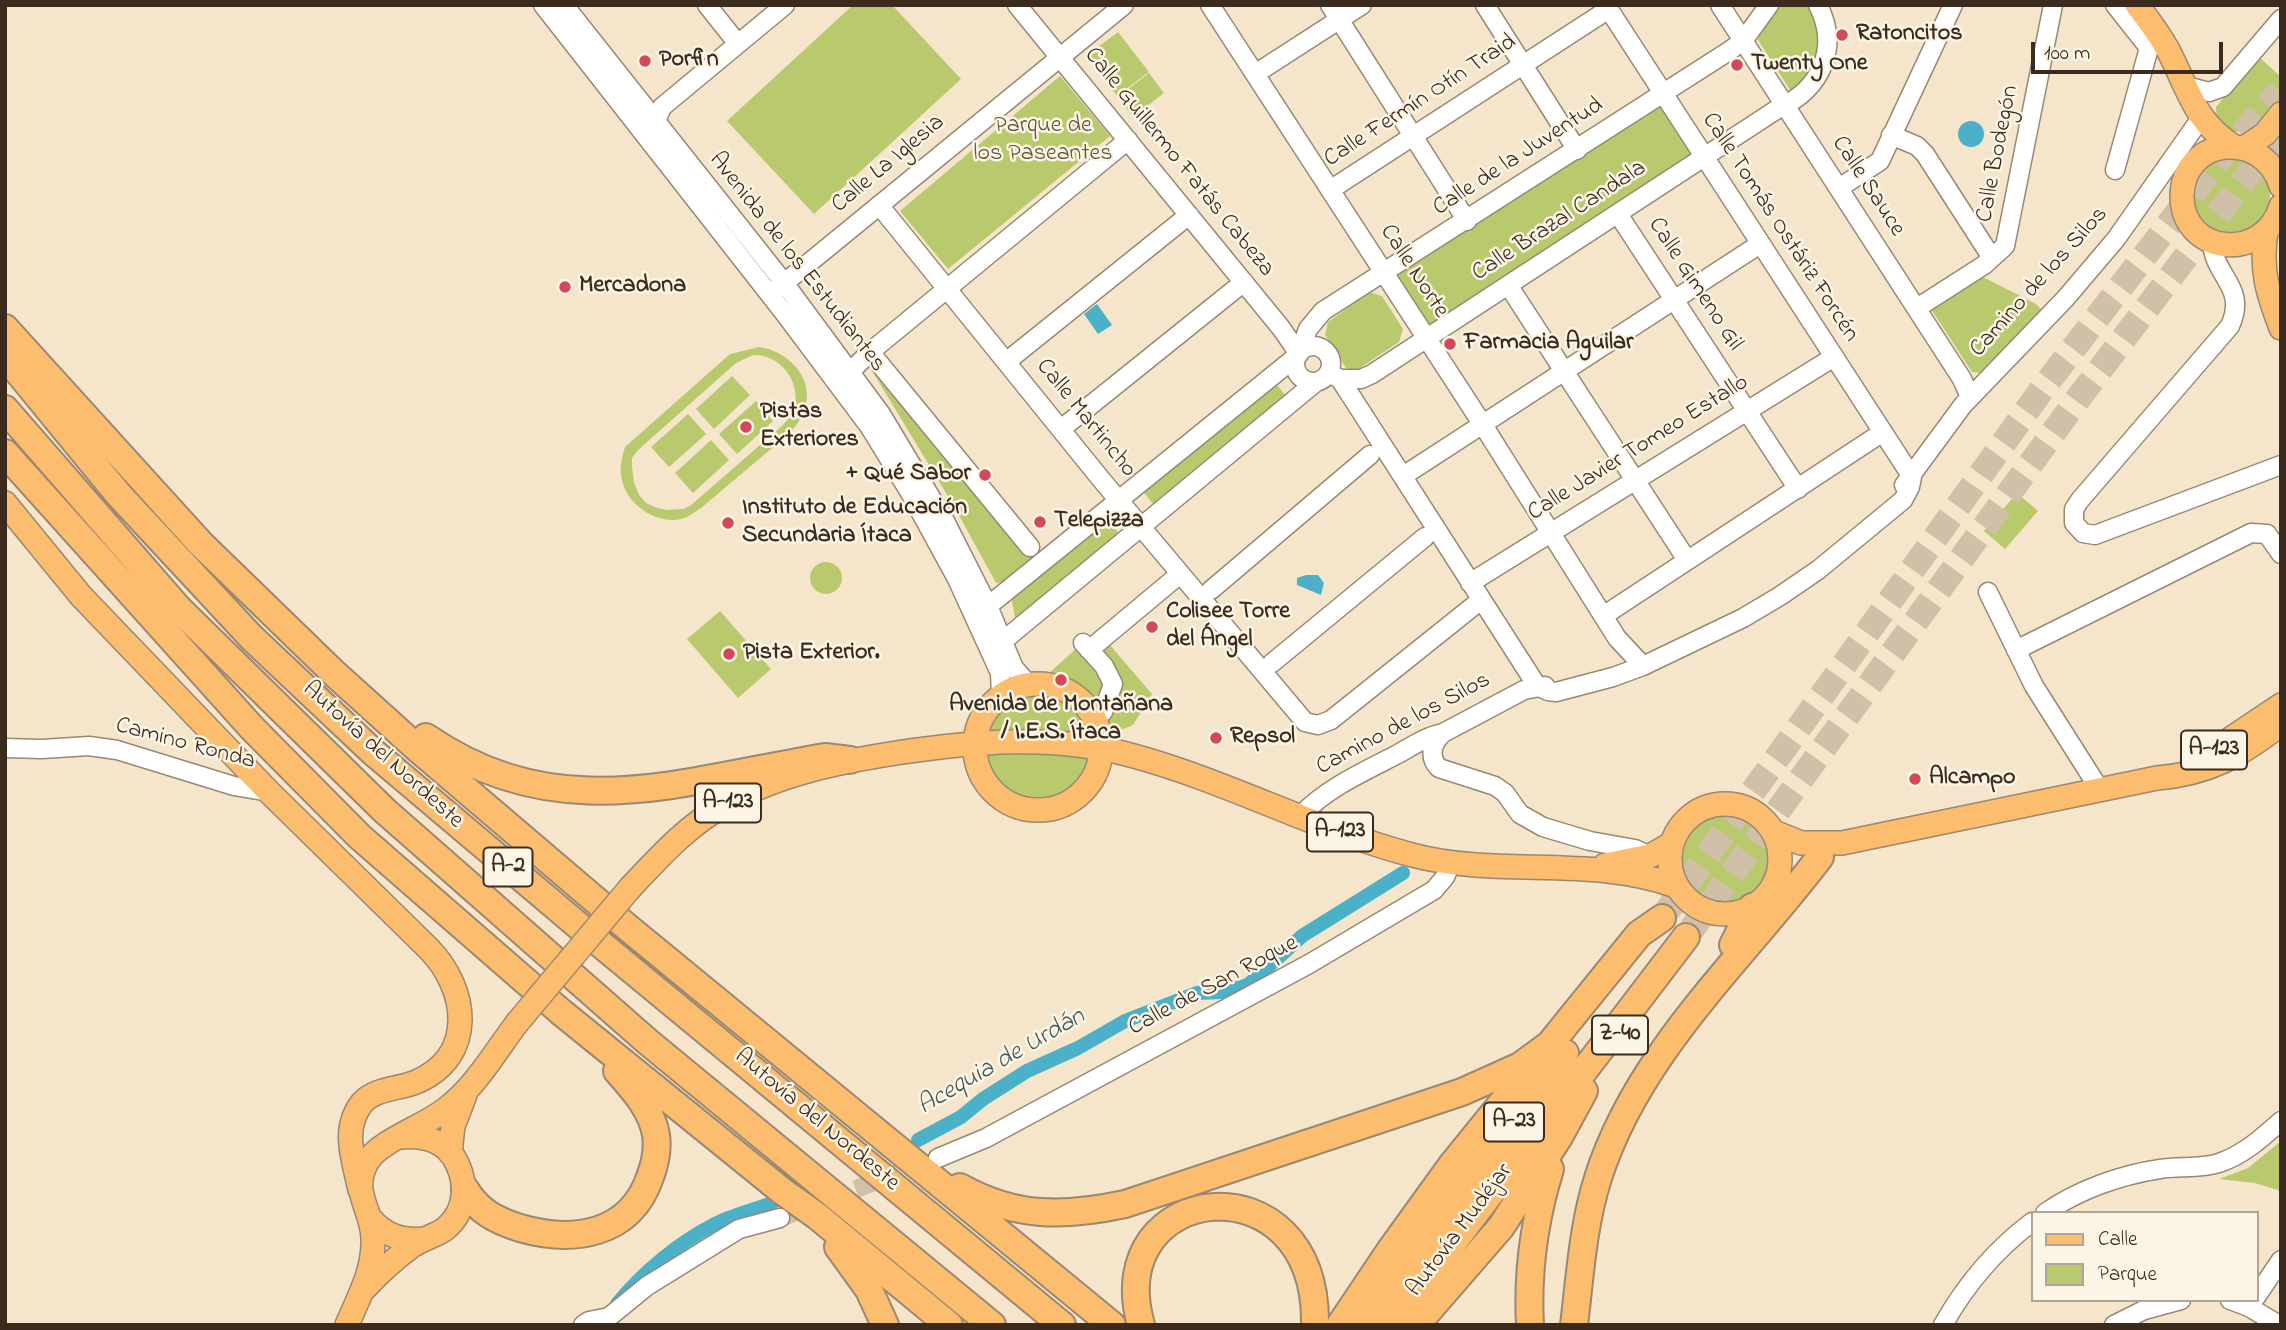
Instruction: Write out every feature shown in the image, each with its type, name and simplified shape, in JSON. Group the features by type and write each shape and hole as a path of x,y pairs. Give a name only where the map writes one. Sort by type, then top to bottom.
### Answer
{"highway":[{"path":"5,314 86,418"},
{"path":"5,328 201,544 335,674 417,748 627,927 1112,1325"},
{"name":"Autovía del Nordeste","path":"5,356 136,513 252,638 373,752 580,927 1062,1325"},
{"name":"Autovía del Nordeste","path":"5,410 179,609 385,811 648,1042 992,1325"},
{"path":"5,442 57,511"},
{"path":"5,453 252,728 360,837 561,1012 950,1325"},
{"path":"335,674 370,692 455,756 502,776 546,788 621,791 825,757 850,760"},
{"path":"1574,1325 1592,1198 1612,1141 1640,1085 1707,993 1831,850"},
{"path":"1707,993 1752,907"},
{"name":"Autovía Mudéjar","path":"1363,1325 1650,938 1662,918 1639,934 1554,1041"},
{"name":"Autovía Mudéjar","path":"1390,1325 1686,937"},
{"name":"Z-40","path":"1530,1325 1529,1271 1533,1236 1559,1137 1602,1061 1686,937"},
{"path":"465,1189 480,1209 491,1217 536,1232 576,1236 598,1232 614,1223 638,1201 648,1184 657,1152 652,1121 632,1088 572,1031 561,1012"},
{"path":"890,1141 948,1181 996,1204 1048,1214 1094,1210 1125,1204 1462,1093 1520,1066 1554,1041"},
{"path":"1340,1325 1421,1206 1554,1041"},
{"path":"1416,1325 1501,1227 1559,1137"},
{"path":"782,1191 841,1250 857,1272 885,1325"},
{"path":"1141,1325 1136,1301 1136,1278 1140,1262 1153,1238 1181,1215 1220,1205 1249,1210 1277,1226 1287,1237 1307,1270 1312,1288 1315,1325"}],"main road":[{"path":"2137,5 2155,44 2186,86 2201,118 2219,137 2253,151 2268,162 2281,186"},
{"path":"2197,160 2213,150 2238,147 2265,134 2281,114"},
{"path":"2201,118 2197,160 2186,176 2183,205 2190,222 2212,241 2235,246 2255,240 2266,232 2278,216 2281,206"},
{"path":"2266,232 2263,262 2267,290 2281,328"},
{"path":"2235,246 2267,290"},
{"path":"5,503 81,596 269,792 439,958 453,980 458,995 459,1030 445,1061 416,1082 373,1095 362,1104 356,1115 349,1138 362,1202 373,1228 373,1251 364,1289 347,1325"},
{"path":"1029,685 1051,685 1081,701 1097,722 1101,749 1100,764 1094,776 1075,799 1056,807 1035,810 1005,800 990,786 979,768 974,743 985,715 1002,696 1029,685"},
{"name":"A-123","path":"450,1153 453,1126 467,1091 517,1023 631,888 679,837 728,803 774,782 850,760 974,743 1038,741 1101,749 1208,779 1389,848 1451,863 1496,867 1589,868 1652,878 1676,886 1691,902 1710,912 1732,914 1752,907 1774,886 1831,850 2157,778 2277,723"},
{"name":"A-123","path":"1589,868 1650,856 1671,844 1675,834 1689,817 1708,806 1718,804 1750,809 1774,832 1801,843 1831,850"},
{"path":"1774,832 1780,855 1774,886"},
{"path":"1671,844 1670,870 1676,886"},
{"name":"A-123","path":"360,1190 368,1161 395,1139 432,1119 467,1091"},
{"path":"356,1115 358,1124 366,1132 395,1139 425,1138 439,1143 450,1153 460,1169 465,1189 456,1216 446,1228 393,1261 364,1289"},
{"path":"370,1218 387,1233 400,1238 425,1239"}],"street":[{"name":"Avenida de los Estudiantes","path":"543,5 869,426 946,557 1000,673 1002,696"},
{"name":"Avenida de los Estudiantes","path":"564,5 851,371 910,461 968,565 1017,673 1029,685"},
{"path":"707,5 738,44"},
{"path":"657,125 662,107 785,5"},
{"name":"Calle Guillermo Fatás Cabeza","path":"1017,5 1244,282 1298,354"},
{"name":"Calle La Iglesia","path":"770,295 1124,5"},
{"name":"Calle Norte","path":"1210,5 1483,425 1617,638 1639,662"},
{"path":"1255,74 1335,13 1362,5"},
{"path":"1485,5 1577,150"},
{"name":"Calle Sauce","path":"1720,5 1917,308 1962,379 1970,397"},
{"name":"Calle de la Juventud","path":"988,607 1298,354 1304,336 1317,316 1743,41 1769,5"},
{"name":"Calle Brazal Candala","path":"1361,379 1805,93 1823,64 1828,34 1818,5"},
{"path":"1839,188 1878,164 1953,5"},
{"name":"Calle Bodegón","path":"1917,308 1993,258 2005,246 2053,5"},
{"path":"2115,5 2155,44 2115,170"},
{"name":"Calle Fermín Otín Traid","path":"1330,190 1608,7"},
{"name":"Calle Tomás Ostáriz Forcén","path":"1608,7 1912,477"},
{"path":"1335,13 1467,220"},
{"path":"2186,86 2209,92 2223,87 2281,19"},
{"name":"Camino de los Silos","path":"1537,686 1552,692 1568,690 1742,618 1790,589 1834,557 1903,500 1912,477 1970,397 2065,299 2116,239 2201,118"},
{"path":"1891,135 1917,146 1925,155 1993,258"},
{"path":"851,371 870,352 1128,140"},
{"name":"Calle Martincho","path":"879,205 1141,528 1294,712 1310,724 1322,725 1331,720 1481,600"},
{"name":"Calle Gimeno Gil","path":"1618,214 1798,489"},
{"path":"1006,362 1189,215"},
{"path":"2212,241 2214,261 2229,281 2234,293 2236,309 2230,326 2080,500 2072,517 2083,533 2095,535 2281,465"},
{"path":"1403,476 1760,244"},
{"path":"1061,429 1244,282"},
{"path":"1508,285 1688,560"},
{"path":"1003,641 1328,378 1331,364 1325,351 1313,346 1298,354 1295,366 1299,375 1307,381 1328,378 1361,379 1353,398"},
{"path":"870,352 1030,547"},
{"name":"Calle Javier Tomeo Estallo","path":"1471,583 1834,357"},
{"path":"1328,378 1353,398 1537,686"},
{"path":"1604,616 1883,432"},
{"path":"1211,590 1370,455"},
{"path":"2016,650 2251,533 2267,534 2281,554"},
{"path":"1272,663 1425,537"},
{"path":"946,557 968,565"},
{"path":"1103,712 1113,684 1104,666 1086,646 1180,574"},
{"path":"1988,592 2034,686 2100,790"},
{"path":"1616,663 1619,652 1617,638"},
{"name":"Camino de los Silos","path":"1300,816 1329,792 1524,690 1552,685 1616,663 1639,662"},
{"path":"1443,733 1436,739 1433,751 1434,762 1439,768 1495,786 1505,793 1520,814 1542,827 1590,841 1635,849 1650,856"},
{"name":"Camino Ronda","path":"5,748 43,750 89,746 117,750 234,786 269,792"},
{"name":"Calle de San Roque","path":"938,1157 986,1138 1310,964 1434,890 1445,877 1451,863"},
{"path":"2049,1211 2102,1184 2127,1176 2159,1169 2216,1164 2238,1155 2281,1121"},
{"path":"583,1325 609,1317 647,1286 739,1229 780,1218"},
{"path":"1943,1325 1973,1279 2030,1224"},
{"path":"2258,1294 2281,1260"},
{"path":"2114,1325 2144,1310 2173,1302"},
{"path":"2254,1302 2279,1325"}],"green space":[{"path":"853,5 892,5 961,79 814,214 727,121"},
{"path":"1780,5 1812,5 1821,29 1818,63 1792,93 1758,40"},
{"path":"1118,32 1149,72 1117,96 1086,56"},
{"path":"2258,56 2281,77 2278,94 2267,115 2250,132 2230,131 2218,121 2216,107"},
{"path":"1149,73 1164,93 1133,117 1118,97"},
{"name":"Parque de los Paseantes","path":"1060,76 1110,136 948,269 900,211"},
{"path":"1661,100 1696,157 1429,326 1394,275"},
{"path":"2231,156 2246,159 2259,167 2267,180 2270,195 2267,210 2259,223 2246,231 2231,234 2216,231 2203,223 2195,210 2192,195 2195,180 2203,167 2216,159"},
{"path":"1979,275 2041,309 1981,373 1972,372 1929,306"},
{"path":"1369,292 1382,296 1403,329 1399,342 1354,372 1346,368 1325,335 1328,322"},
{"path":"759,347 769,349 787,359 801,374 805,384 806,405 802,416 790,433 701,508 677,520 656,517 638,506 625,490 621,467 625,447 730,354","holes":["753,355 779,364 791,378 796,396 789,418 690,506 667,510 646,503 634,483 632,458 638,450 736,363"]},
{"path":"881,366 1038,557 1004,582 996,583 955,508 874,374"},
{"path":"732,376 750,395 714,429 696,409"},
{"path":"1273,380 1290,401 1158,510 1141,489"},
{"name":"Pistas Exteriores","path":"756,401 773,421 737,454 719,434"},
{"path":"688,414 706,434 669,467 651,447"},
{"path":"711,440 729,460 693,493 675,473"},
{"path":"2017,493 2038,511 2005,549 1984,531"},
{"path":"1103,513 1125,541 1017,629 1010,590"},
{"path":"826,562 838,566 842,578 838,590 826,594 814,590 810,578 814,566"},
{"name":"Pista Exterior.","path":"720,611 771,669 738,698 687,639"},
{"path":"1097,630 1152,694 1133,725 1116,732 1096,703 1081,688 1061,677 1048,674"},
{"path":"1043,691 1061,696 1076,706 1088,719 1094,736 985,730 995,713 1008,701 1024,694"},
{"path":"1037,752 1095,761 1085,781 1070,794 1054,802 1037,804 1020,801 1004,791 992,776 983,756"},
{"path":"1725,815 1742,818 1757,828 1767,843 1770,860 1767,877 1757,892 1742,902 1725,905 1708,902 1693,892 1683,877 1680,860 1683,843 1693,828 1708,818"},
{"path":"2281,1141 2281,1191 2255,1183 2219,1179 2248,1168"}],"water":[{"path":"1971,121 1980,125 1984,134 1980,143 1971,147 1962,143 1958,134 1962,125"},
{"path":"1097,304 1112,325 1098,334 1084,314"},
{"path":"1318,575 1324,583 1321,595 1297,585 1297,578"}],"waterway":[{"name":"Acequia de Urdán","path":"918,1140 961,1117 983,1099 1027,1071 1078,1048 1125,1021 1197,993 1222,992 1248,985 1302,936 1403,873"},
{"name":"Acequia de Urdán","path":"617,1304 650,1270 688,1240 735,1215 772,1203"}],"tunnel":[{"path":"1662,918 2043,388 2219,159 2281,91"},
{"path":"1686,937 2077,400 2245,179 2281,138"},
{"path":"780,1218 924,1163"}],"place":[{"name":"Ratoncitos","path":"1842,35"},
{"name":"Porfin","path":"645,61"},
{"name":"Twenty One","path":"1737,65"},
{"name":"Mercadona","path":"565,287"},
{"name":"Farmacia Aguilar","path":"1450,344"},
{"name":"Pistas Exteriores","path":"746,427"},
{"name":"+ Qué Sabor","path":"985,475"},
{"name":"Telepizza","path":"1040,522"},
{"name":"Instituto de Educación Secundaria Ítaca","path":"728,523"},
{"name":"Colisee Torre del Ángel","path":"1152,627"},
{"name":"Pista Exterior.","path":"729,654"},
{"name":"Avenida de Montañana / I.E.S. Ítaca","path":"1061,680"},
{"name":"Repsol","path":"1216,738"},
{"name":"Alcampo","path":"1915,779"}]}
